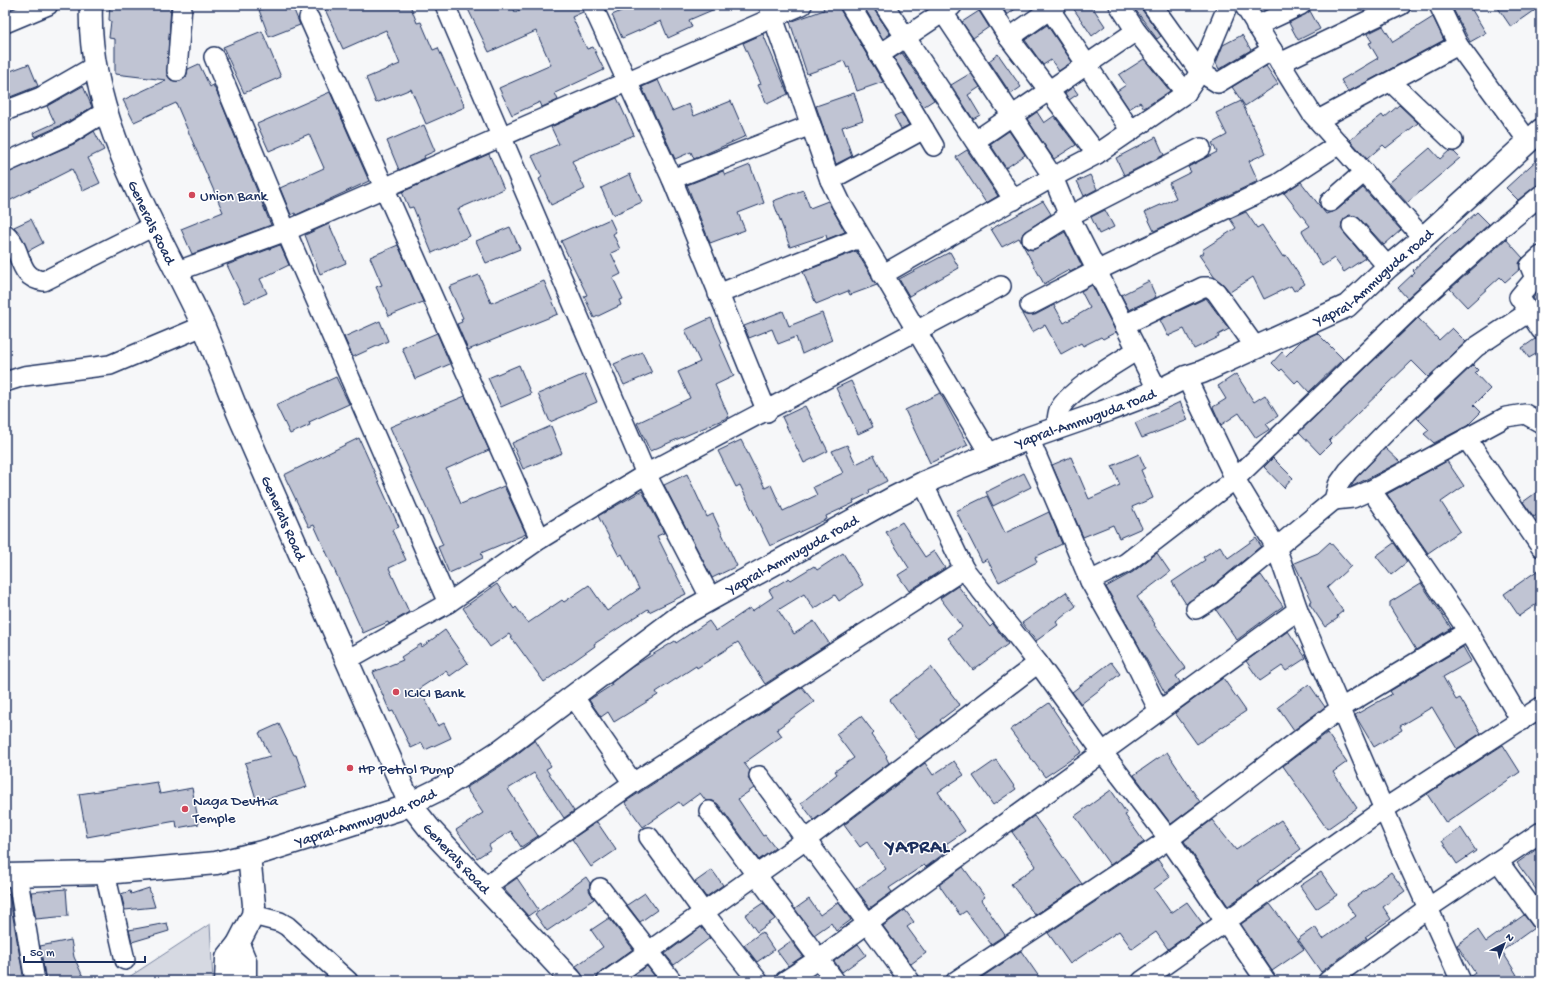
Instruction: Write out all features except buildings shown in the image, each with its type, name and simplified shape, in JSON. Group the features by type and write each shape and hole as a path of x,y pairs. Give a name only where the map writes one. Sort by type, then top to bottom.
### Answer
{"main road":[{"name":"Generals Road","path":"91,5 90,21 95,66 105,112 128,169 175,272 203,326 240,419 410,804 429,828 485,886 572,981"},
{"name":"Yapral-Ammuguda road","path":"11,875 105,873 216,863 249,855 380,816 410,804 442,788 500,751 680,616 923,483 1029,438 1158,391 1186,377 1202,372 1347,306 1388,267 1423,238 1535,135"},
{"path":"226,981 228,958 238,944 253,915 254,904 249,855"},
{"path":"238,944 245,961 245,981"}],"street":[{"path":"5,22 48,5"},
{"path":"177,71 182,5"},
{"path":"445,5 646,474 711,599"},
{"path":"592,5 672,179 767,412"},
{"path":"175,272 286,230 502,136 627,81 771,11 802,5"},
{"path":"850,5 934,146"},
{"path":"884,5 1014,200"},
{"path":"988,5 1009,38 1097,154"},
{"path":"1119,5 1136,31 1186,93"},
{"path":"1152,5 1200,72 1218,83 1276,56 1400,5"},
{"path":"1256,26 1301,5"},
{"path":"1439,5 1458,45 1535,135"},
{"path":"1009,38 1051,6 1087,66 1131,131"},
{"path":"882,275 1053,177 1097,154 1186,93 1200,72 1230,6 1256,26 1318,120 1423,238"},
{"path":"879,55 906,37 944,7 1012,116 1053,177 1069,216 1158,391"},
{"path":"771,11 830,180 860,238 990,455"},
{"path":"309,18 540,539"},
{"path":"975,141 1087,66 1136,31"},
{"path":"1318,120 1458,45"},
{"path":"214,57 286,230 448,602"},
{"path":"5,111 40,97 95,66"},
{"path":"1390,82 1452,141"},
{"path":"5,163 69,134 105,112"},
{"path":"672,179 811,125"},
{"path":"830,180 924,129"},
{"path":"1030,305 1096,271 1278,184 1339,144"},
{"path":"1032,239 1069,216 1201,148"},
{"path":"1330,202 1364,172"},
{"path":"1090,581 1126,563 1235,479 1421,300 1500,229 1541,196"},
{"path":"5,234 13,246 26,273 35,280 44,282 154,226"},
{"path":"1352,226 1388,267"},
{"path":"718,294 860,238"},
{"path":"1541,256 1530,266 1535,278 1519,297 1541,330"},
{"path":"347,660 448,602 540,539 646,474 767,412 1001,286"},
{"path":"1124,325 1203,287 1210,287 1216,292 1256,348"},
{"path":"1334,500 1338,485 1348,471 1386,432 1476,347 1529,312"},
{"path":"5,382 24,376 110,365 203,326"},
{"path":"1056,428 1058,411 1067,399 1084,385 1137,350"},
{"path":"1186,377 1235,479 1276,547 1298,610 1460,981"},
{"path":"1196,609 1220,594 1334,500 1354,498 1371,490 1506,417 1525,414 1541,424"},
{"path":"1029,438 1090,581 1130,652 1159,711"},
{"path":"1466,438 1541,547"},
{"path":"923,483 964,569 1038,663 1103,753 1169,839 1266,981"},
{"path":"1371,490 1468,631 1521,721"},
{"path":"485,886 633,783 964,569"},
{"path":"784,981 820,958 1298,610"},
{"path":"956,981 1169,839 1341,708 1468,631"},
{"path":"607,981 807,839 1038,663"},
{"path":"574,696 633,783"},
{"path":"1142,981 1384,809 1541,707"},
{"path":"759,776 807,839 910,981"},
{"path":"709,811 820,958 835,981"},
{"path":"1328,981 1428,908 1541,832"},
{"path":"649,837 704,912 758,981"},
{"path":"1498,861 1541,920"},
{"path":"105,873 125,960"},
{"path":"11,875 36,981"},
{"path":"600,888 672,981"},
{"path":"253,915 272,919 288,926 348,981"}],"shaded area":[{"path":"210,924 213,981 123,981"}],"place":[{"name":"Union Bank","path":"192,195"},
{"name":"ICICI Bank","path":"396,692"},
{"name":"HP Petrol Pump","path":"350,768"},
{"name":"Naga Devtha Temple","path":"185,809"}],"district":[{"name":"YAPRAL","path":"918,845"}]}
